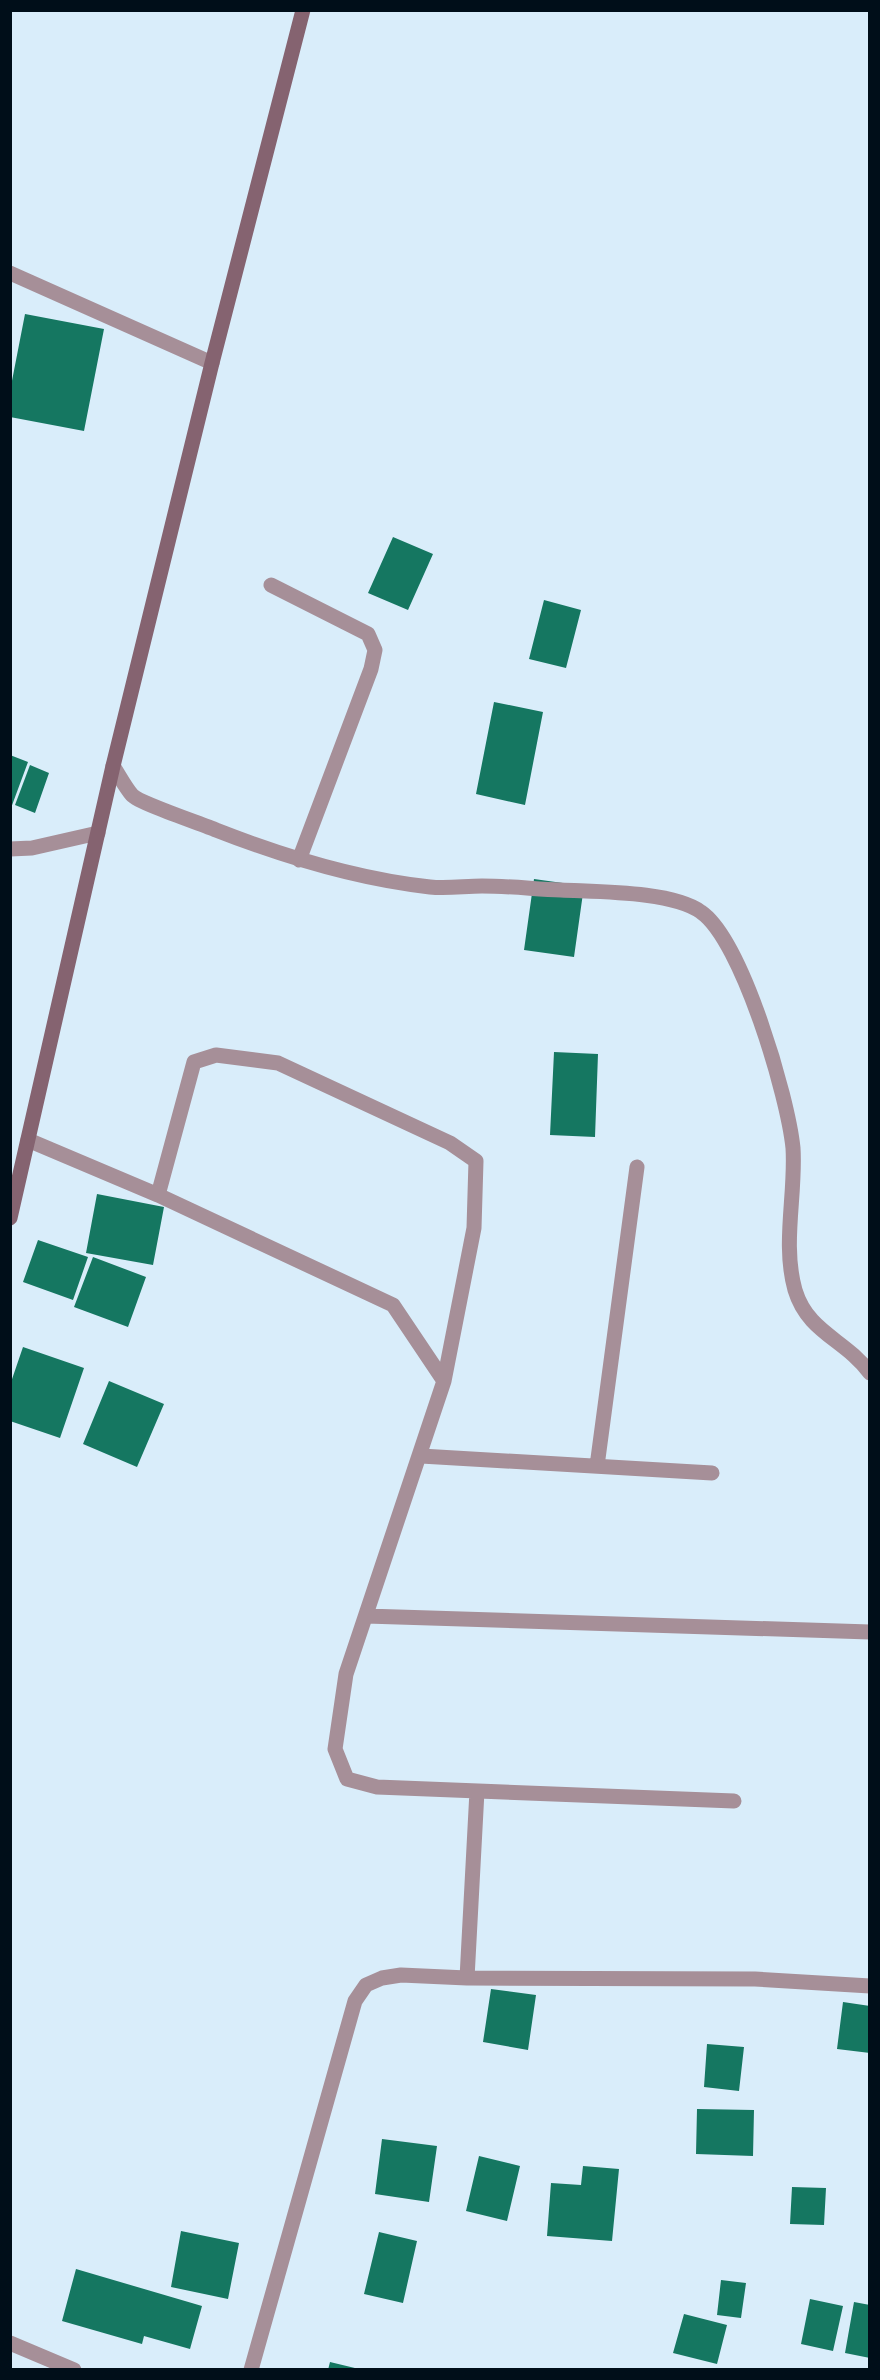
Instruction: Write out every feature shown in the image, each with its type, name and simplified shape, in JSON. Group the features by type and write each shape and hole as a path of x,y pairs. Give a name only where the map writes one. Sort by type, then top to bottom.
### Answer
{"main road":[{"path":"10,1218 113,766 212,363 303,10"}],"street":[{"path":"10,273 212,363"},
{"path":"271,585 368,634 375,650 371,669 299,860"},
{"path":"113,766 134,797 264,849 299,860 388,882 434,887 483,886 639,895 680,902 702,912 730,947 767,1041 785,1099 793,1149 791,1260 794,1288 802,1309 813,1323 859,1358 870,1372"},
{"path":"10,849 32,848 98,833"},
{"path":"158,1195 194,1062 216,1055 278,1062 450,1143 476,1161 474,1228 444,1381 421,1456 346,1674 335,1749 347,1779 377,1786 734,1801"},
{"path":"28,1140 158,1195 393,1305 444,1381"},
{"path":"597,1466 637,1167"},
{"path":"421,1456 712,1473"},
{"path":"366,1616 870,1632"},
{"path":"467,1978 477,1791"},
{"path":"251,2370 355,2001 366,1985 382,1978 401,1976 755,1979 870,1986"},
{"path":"10,2343 74,2370"}],"building":[{"path":"25,314 104,329 84,431 10,417 10,391"},
{"path":"393,537 433,554 408,610 368,593"},
{"path":"544,600 581,610 566,668 529,659"},
{"path":"494,702 543,712 525,805 476,794"},
{"path":"10,755 28,762 11,808 10,808"},
{"path":"30,765 49,773 35,813 15,805"},
{"path":"534,879 584,886 574,957 524,950"},
{"path":"554,1052 598,1054 595,1137 550,1135"},
{"path":"97,1194 164,1207 153,1265 86,1253"},
{"path":"38,1240 88,1257 73,1300 23,1282"},
{"path":"93,1257 146,1277 128,1327 74,1307"},
{"path":"23,1347 84,1368 60,1438 10,1421 10,1385"},
{"path":"109,1381 164,1404 137,1467 83,1444"},
{"path":"491,1989 536,1995 528,2050 483,2042"},
{"path":"843,2002 870,2006 870,2053 837,2049"},
{"path":"707,2044 744,2047 739,2091 704,2087"},
{"path":"697,2109 754,2110 753,2156 696,2154"},
{"path":"382,2139 437,2146 429,2202 375,2194"},
{"path":"479,2156 520,2166 507,2221 466,2211"},
{"path":"583,2166 619,2169 612,2241 547,2236 551,2183 581,2185"},
{"path":"792,2187 826,2188 824,2225 790,2224"},
{"path":"181,2231 239,2243 228,2299 171,2287"},
{"path":"379,2232 417,2241 403,2303 364,2294"},
{"path":"76,2269 202,2306 190,2349 144,2336 142,2344 62,2321"},
{"path":"721,2280 746,2283 741,2318 717,2315"},
{"path":"810,2299 843,2306 833,2351 801,2344"},
{"path":"854,2302 870,2305 870,2358 845,2353"},
{"path":"684,2314 727,2325 717,2364 673,2353"},
{"path":"330,2362 359,2369 359,2370 328,2370"}]}
